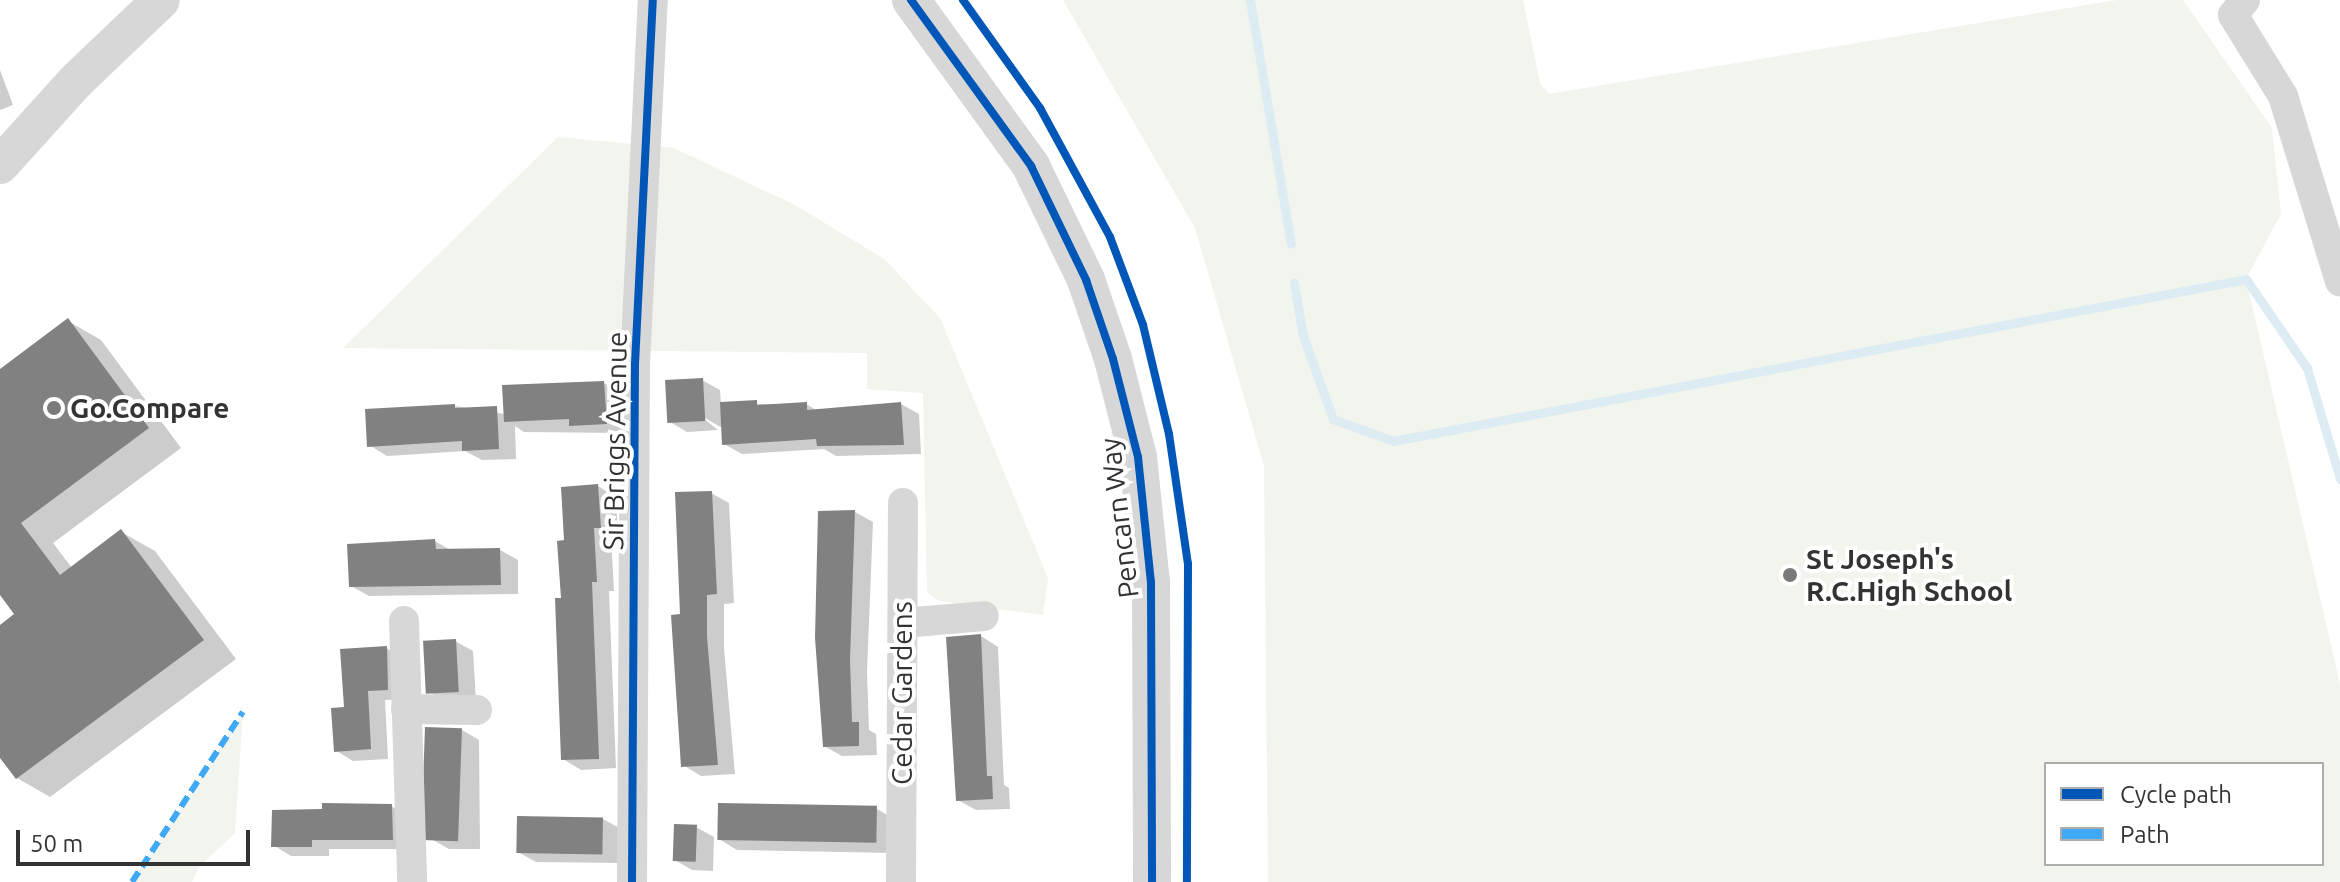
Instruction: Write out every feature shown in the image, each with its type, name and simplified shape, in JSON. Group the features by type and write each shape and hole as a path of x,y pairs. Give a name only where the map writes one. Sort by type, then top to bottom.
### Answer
{"street":[{"path":"0,165 76,81 161,0"},
{"name":"Sir Briggs Avenue","path":"632,882 635,364 653,0"},
{"name":"Sir Briggs Avenue","path":"653,39 670,0"},
{"path":"2245,0 2233,15 2283,96 2340,281"},
{"name":"Pencarn Way","path":"910,4 1031,166 1086,280 1113,359 1138,457 1151,582 1152,882"},
{"name":"Cedar Gardens","path":"901,882 903,503"},
{"path":"903,623 984,616"},
{"path":"404,621 412,882"},
{"path":"406,709 477,710"}],"shaded area":[{"path":"1063,0 1523,0 1540,83 1549,94 2117,0 2183,0 2272,128 2281,214 2246,279 2340,684 2340,882 1268,882 1264,466 1195,228"},
{"path":"558,137 674,148 795,205 884,259 940,318 1048,578 1043,615 939,601 927,593 923,393 867,389 867,353 343,348"},
{"path":"243,712 235,833 199,867 192,882 132,882"}],"building":[{"path":"68,318 149,428 21,523 60,575 121,529 204,640 16,779 0,758 0,625 14,614 0,595 0,369"},
{"path":"703,378 705,421 667,423 665,380"},
{"path":"604,381 607,424 569,426 569,419 504,422 502,385"},
{"path":"757,400 757,405 807,402 807,410 901,402 904,445 817,446 816,439 722,445 720,402"},
{"path":"455,404 455,408 497,406 499,449 462,451 462,441 367,447 365,409"},
{"path":"598,484 601,528 594,528 597,582 592,582 599,759 561,760 555,598 561,598 557,541 564,540 561,487"},
{"path":"712,491 717,594 707,595 707,637 718,765 681,767 671,615 680,614 675,492"},
{"path":"855,510 850,660 852,722 859,722 859,746 823,747 815,638 818,511"},
{"path":"435,539 436,549 500,548 501,585 349,587 347,544"},
{"path":"981,634 987,776 992,776 993,799 956,801 946,637"},
{"path":"456,639 459,692 426,694 423,641"},
{"path":"387,646 388,690 368,691 371,749 334,752 331,708 344,707 340,649"},
{"path":"425,727 462,728 458,841 421,840"},
{"path":"322,803 392,804 393,840 312,840 312,847 271,847 272,810 322,809"},
{"path":"718,803 877,806 876,843 717,840"},
{"path":"517,816 603,818 602,854 516,853"},
{"path":"674,824 697,825 696,862 673,861"}],"waterway":[{"path":"1250,0 1291,244"},
{"path":"1294,283 1303,336 1333,419 1393,441 2246,279 2307,368 2340,479"}],"marked path":[{"path":"132,882 243,712"}],"cycle path":[{"path":"632,882 635,364 653,0"},
{"path":"911,0 1031,166 1086,280 1113,359 1138,457 1151,582 1152,882"},
{"path":"963,0 1040,108 1110,237 1143,325 1169,434 1188,564 1187,882"}],"place":[{"name":"Go.Compare","path":"54,408"},
{"name":"St Joseph's R.C.High School","path":"1790,575"}]}
